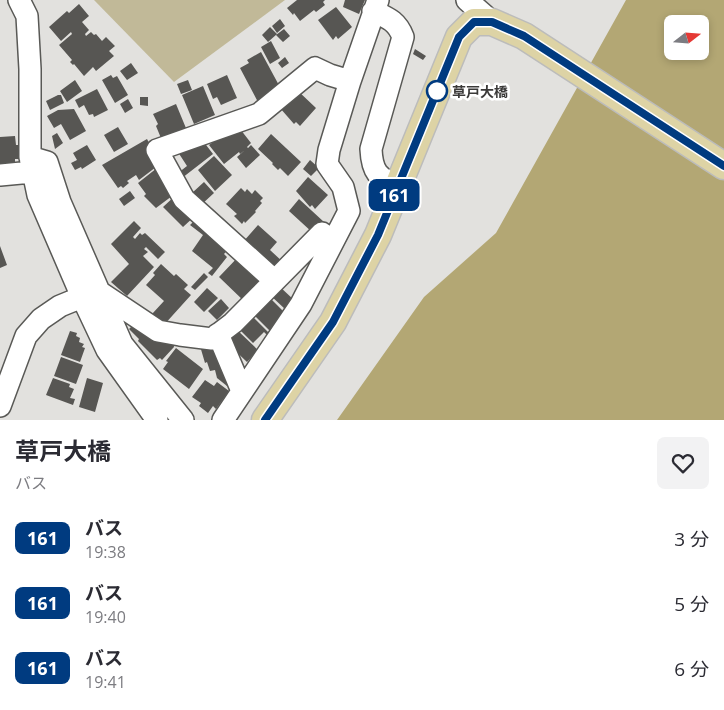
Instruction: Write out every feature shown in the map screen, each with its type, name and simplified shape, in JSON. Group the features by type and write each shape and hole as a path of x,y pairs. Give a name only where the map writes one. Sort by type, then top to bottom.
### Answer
{"main road":[{"path":"265,420 333,322 378,235 459,37 474,22 492,22 524,36 724,166"}],"street":[{"path":"19,0 27,16 30,69 31,164 38,195 91,295 122,344 183,420"},
{"path":"467,0 492,22"},
{"path":"222,420 301,304 348,211 343,187 327,164 329,150 350,81 376,6 399,26 403,37 371,150 372,163 383,180 398,186"},
{"path":"274,280 184,199 157,150 259,114 315,68 350,81"},
{"path":"0,175 31,164"},
{"path":"0,406 26,336 40,319 60,306 91,295 158,331 212,339 233,323 322,233"},
{"path":"91,295 107,350 157,420"},
{"path":"218,334 242,391"}],"shaded area":[{"path":"94,0 285,0 174,82"},
{"path":"626,0 724,0 724,420 337,420 424,297 496,233"}],"building":[{"path":"297,0 325,0 323,2 325,5 316,12 314,10 300,21 287,8"},
{"path":"345,0 365,0 359,14 343,7"},
{"path":"79,4 89,16 82,22 89,30 85,34 86,36 91,32 94,35 96,34 102,41 106,37 115,46 109,51 114,56 96,71 93,67 84,76 70,62 72,60 59,45 72,34 71,32 61,41 49,27 67,11 69,13"},
{"path":"336,7 352,27 338,39 336,36 333,40 318,20"},
{"path":"280,19 285,26 277,33 272,26"},
{"path":"270,27 277,34 268,42 262,35"},
{"path":"284,29 290,36 283,42 276,35"},
{"path":"271,41 280,58 270,64 261,47"},
{"path":"415,49 426,56 423,60 413,54"},
{"path":"261,52 281,89 259,104 240,68 249,63 247,60"},
{"path":"285,57 289,63 282,68 278,63"},
{"path":"131,63 138,73 127,80 120,71"},
{"path":"111,75 113,78 117,76 128,95 115,103 102,80"},
{"path":"227,75 237,98 221,105 217,97 213,99 207,84"},
{"path":"75,80 82,91 67,102 60,91"},
{"path":"188,80 192,90 181,94 177,84"},
{"path":"203,86 215,115 194,124 182,95"},
{"path":"97,89 108,110 94,117 93,114 89,115 84,105 79,108 75,100"},
{"path":"297,90 316,108 300,126 296,122 294,124 280,108"},
{"path":"61,95 64,103 50,110 46,101"},
{"path":"140,97 148,97 148,106 140,105"},
{"path":"128,99 133,108 125,113 120,104"},
{"path":"176,104 188,133 163,143 153,114"},
{"path":"74,109 86,131 70,140 61,124 54,128 47,116 58,110"},
{"path":"237,125 251,143 247,147 251,145 260,155 246,168 237,157 245,150 240,154 239,152 224,164 209,145"},
{"path":"118,127 128,144 114,152 104,135"},
{"path":"57,133 63,143 55,149 52,136"},
{"path":"271,134 301,162 288,176 280,168 278,170 258,149"},
{"path":"15,136 19,159 15,159 15,164 0,165 0,137"},
{"path":"147,139 160,164 139,180 136,175 127,181 129,183 123,188 121,186 118,188 102,165"},
{"path":"203,141 213,154 182,178 178,173 187,166 176,149"},
{"path":"87,145 96,160 82,169 81,167 75,170 71,163 77,160 73,153"},
{"path":"214,156 232,175 215,191 198,170"},
{"path":"310,160 319,168 311,176 303,169"},
{"path":"157,168 176,193 156,208 144,196 146,194 138,183"},
{"path":"308,177 328,195 315,209 312,205 310,207 296,191"},
{"path":"204,182 214,193 201,205 192,193"},
{"path":"241,188 245,192 247,189 252,194 255,190 263,198 256,212 242,224 234,216 237,214 226,204"},
{"path":"130,191 135,198 124,206 119,199"},
{"path":"176,195 196,215 183,227 163,207"},
{"path":"299,199 324,222 313,233 289,211"},
{"path":"196,219 231,246 224,254 227,257 212,276 208,273 213,268 192,251 203,235 190,225"},
{"path":"134,221 141,228 133,237 135,239 140,233 142,235 145,233 165,252 158,259 146,247 144,249 148,252 143,256 154,267 127,296 111,282 129,264 111,244"},
{"path":"258,225 277,242 270,250 284,263 275,273 243,242"},
{"path":"0,246 7,265 0,268"},
{"path":"240,255 267,281 246,303 219,277"},
{"path":"161,264 188,285 184,289 191,295 163,326 144,314 147,310 152,314 164,301 146,285 155,275 153,273"},
{"path":"204,273 208,277 195,290 191,287"},
{"path":"278,285 295,301 286,310 269,294"},
{"path":"207,288 218,298 204,312 194,302"},
{"path":"267,295 284,312 280,316 282,318 270,331 250,311"},
{"path":"221,299 229,308 217,320 208,311"},
{"path":"249,313 270,334 268,336 264,332 253,343 236,326"},
{"path":"136,322 173,340 174,347 162,360 160,358 157,360 129,329"},
{"path":"235,328 258,350 247,362 226,342"},
{"path":"70,331 77,333 76,336 80,338 79,342 84,344 82,347 85,348 80,362 61,355"},
{"path":"213,340 231,385 227,386 217,378 215,370 210,371 207,362 205,363 200,346"},
{"path":"176,348 203,369 189,389 163,369 168,362 166,361"},
{"path":"61,357 83,365 76,384 54,376"},
{"path":"53,378 70,384 69,387 74,389 70,398 75,399 73,405 46,395"},
{"path":"87,378 103,383 95,412 79,407"},
{"path":"205,380 214,386 217,382 229,391 216,409 213,406 208,413 199,406 201,403 192,397"}],"bus line":[{"name":"161","path":"265,420 333,322 378,235 459,37 474,22 492,22 524,36 724,166"}],"place":[{"name":"草戸大橋","path":"437,91"}]}
